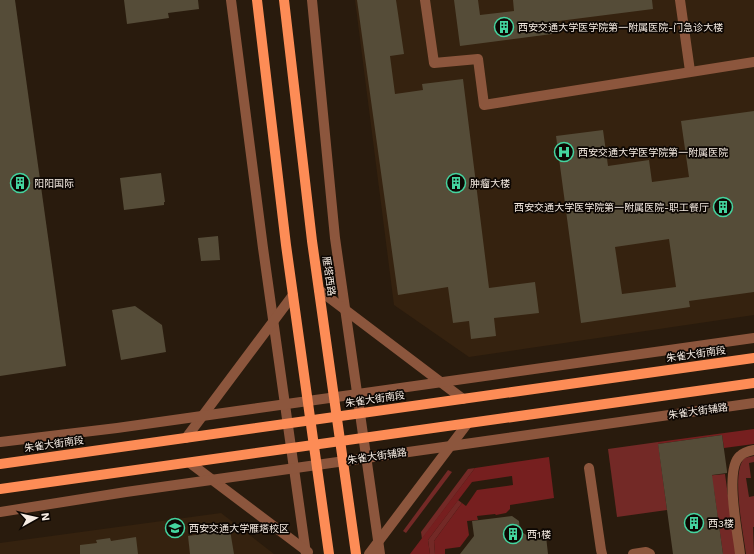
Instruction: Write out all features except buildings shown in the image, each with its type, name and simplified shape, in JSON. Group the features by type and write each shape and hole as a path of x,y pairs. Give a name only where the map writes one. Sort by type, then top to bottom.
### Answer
{"main road":[{"path":"257,0 286,245 329,554"},
{"name":"雁塔西路","path":"284,0 312,241 356,554"},
{"name":"朱雀大街南段","path":"0,464 754,358"},
{"path":"0,488 190,463 754,383"}],"street":[{"path":"231,0 273,322 307,553"},
{"path":"312,0 335,238 380,554"},
{"path":"425,0 434,62 478,59 484,105 754,62"},
{"path":"680,0 690,71"},
{"path":"319,290 463,399"},
{"path":"186,438 293,295"},
{"path":"0,442 203,416 754,338"},
{"name":"朱雀大街辅路","path":"0,512 212,479 754,403"},
{"path":"369,554 467,424"},
{"path":"740,554 732,490 734,468 739,456 748,451 754,450"},
{"path":"190,463 307,553"},
{"path":"589,468 602,554"},
{"path":"633,554 646,552 650,554"}],"shaded area":[{"name":"西安交通大学医学院第一附属医院","path":"355,0 754,0 754,315 469,357 394,305"},
{"path":"754,429 754,444 724,448 722,435 658,444 658,442"},
{"path":"658,442 667,510 617,517 608,449"},
{"path":"754,456 754,462 749,463 751,478 746,478 749,497 754,496 754,554 746,554 739,504 739,476 741,465 745,458"},
{"path":"549,457 554,498 510,505 510,509 506,513 477,516 478,520 467,521 469,535 460,547 445,549 445,554 435,554 434,541 462,503 466,506 477,490 513,485 512,476 472,482 428,540 430,554 410,554 475,468"},
{"path":"475,468 422,539 421,532 468,469"},
{"path":"448,470 452,472 406,533 403,531"},
{"path":"725,474 736,554 723,554 714,491 705,476"},
{"path":"458,500 462,503 434,541 435,554 430,554 428,540"},
{"name":"西安交通大学雁塔校区","path":"221,513 274,554 0,554 0,543"}],"place":[{"name":"西安交通大学医学院第一附属医院-门急诊大楼","path":"504,27"},
{"name":"西安交通大学医学院第一附属医院","path":"564,152"},
{"name":"阳阳国际","path":"20,183"},
{"name":"肿瘤大楼","path":"456,183"},
{"name":"西安交通大学医学院第一附属医院-职工餐厅","path":"723,207"},
{"name":"西3楼","path":"694,523"},
{"name":"西安交通大学雁塔校区","path":"175,528"},
{"name":"西1楼","path":"513,534"}]}
